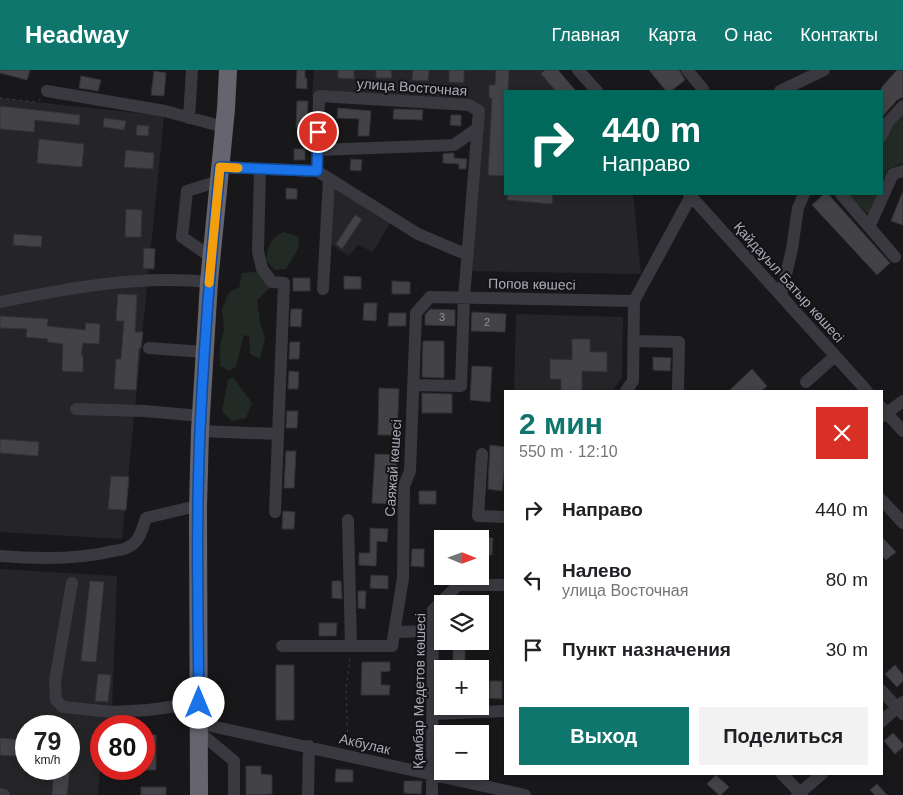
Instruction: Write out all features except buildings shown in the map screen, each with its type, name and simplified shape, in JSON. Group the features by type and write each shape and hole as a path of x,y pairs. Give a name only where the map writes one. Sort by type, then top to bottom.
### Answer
{"highway":[{"path":"198,795 198,508 200,423 209,282 228,70"}],"street":[{"path":"189,118 192,70"},
{"path":"578,70 596,90"},
{"path":"687,70 702,90"},
{"path":"782,90 824,70"},
{"path":"47,90 165,111 224,127"},
{"name":"улица Восточная","path":"317,171 319,96 469,105 479,111 464,298 461,386 413,385"},
{"path":"883,133 888,122 903,106"},
{"path":"318,150 454,146 478,128"},
{"path":"260,169 258,251 262,269 272,282 284,283 275,512"},
{"path":"211,257 182,237 187,191 219,174 260,169 317,171 418,234 468,255"},
{"path":"869,227 893,174 903,171"},
{"path":"323,289 330,179"},
{"path":"627,390 633,381 634,300 690,195"},
{"name":"Қайдауыл Батыр көшесі","path":"690,195 866,390"},
{"path":"781,296 792,249 798,208 804,195"},
{"path":"843,195 895,257"},
{"path":"0,302 54,291 121,282 178,279 209,282"},
{"name":"Попов көшесі","path":"430,298 634,300"},
{"name":"Саяжай көшесі","path":"351,646 392,646 403,578 404,486 410,472 416,312 430,298"},
{"path":"634,341 679,342 678,390"},
{"path":"149,348 204,352"},
{"path":"806,382 835,356"},
{"path":"903,402 883,412 903,431"},
{"path":"76,409 144,411 200,423 278,434"},
{"path":"482,454 478,516 504,516"},
{"path":"883,501 903,523"},
{"path":"0,556 31,559 80,556 129,547 140,538 146,518 188,508 198,508"},
{"path":"282,646 351,646 348,520"},
{"path":"72,583 55,681 56,700 63,707 112,712 148,710 199,703"},
{"name":"Қамбар Медетов көшесі","path":"432,795 433,610 458,585 504,585"},
{"path":"394,632 433,631"},
{"path":"883,692 901,708 883,721"},
{"path":"432,714 504,711"},
{"path":"198,727 234,761 234,795"},
{"name":"Акбулак","path":"198,727 309,746 525,795"},
{"path":"308,795 309,746"},
{"path":"783,775 800,794 821,775"},
{"path":"0,794 4,795"}],"path":[{"path":"0,98 36,102 39,101 47,90"},
{"path":"349,755 346,690 351,646"}],"shaded area":[{"path":"314,70 558,70 575,90 504,90 504,195 633,195 641,274 467,271 479,111 312,96"},
{"path":"0,98 164,116 122,539 0,532"},
{"path":"903,111 903,163 888,169 883,180 883,145 889,128"},
{"path":"334,189 341,189 390,223 373,252 358,245 349,256 330,244"},
{"path":"849,195 878,195 870,213 867,213"},
{"path":"284,232 299,237 298,249 286,269 275,270 266,261 268,251 270,243 279,234"},
{"path":"242,273 260,273 270,288 257,300 260,322 265,338 260,359 250,354 249,336 244,335 236,366 230,371 220,366 220,347 224,330 222,309 229,292 239,288"},
{"path":"516,314 623,317 622,378 613,390 514,390"},
{"path":"233,377 252,403 246,418 232,421 222,411 228,380"},
{"path":"0,569 117,576 112,712 111,715 90,715 90,780 99,780 98,795 0,795"}],"slow traffic":[{"path":"209,283 220,167 238,168"}],"route":[{"path":"199,703 198,508 200,431 209,282 220,167 317,171 318,132"}]}
